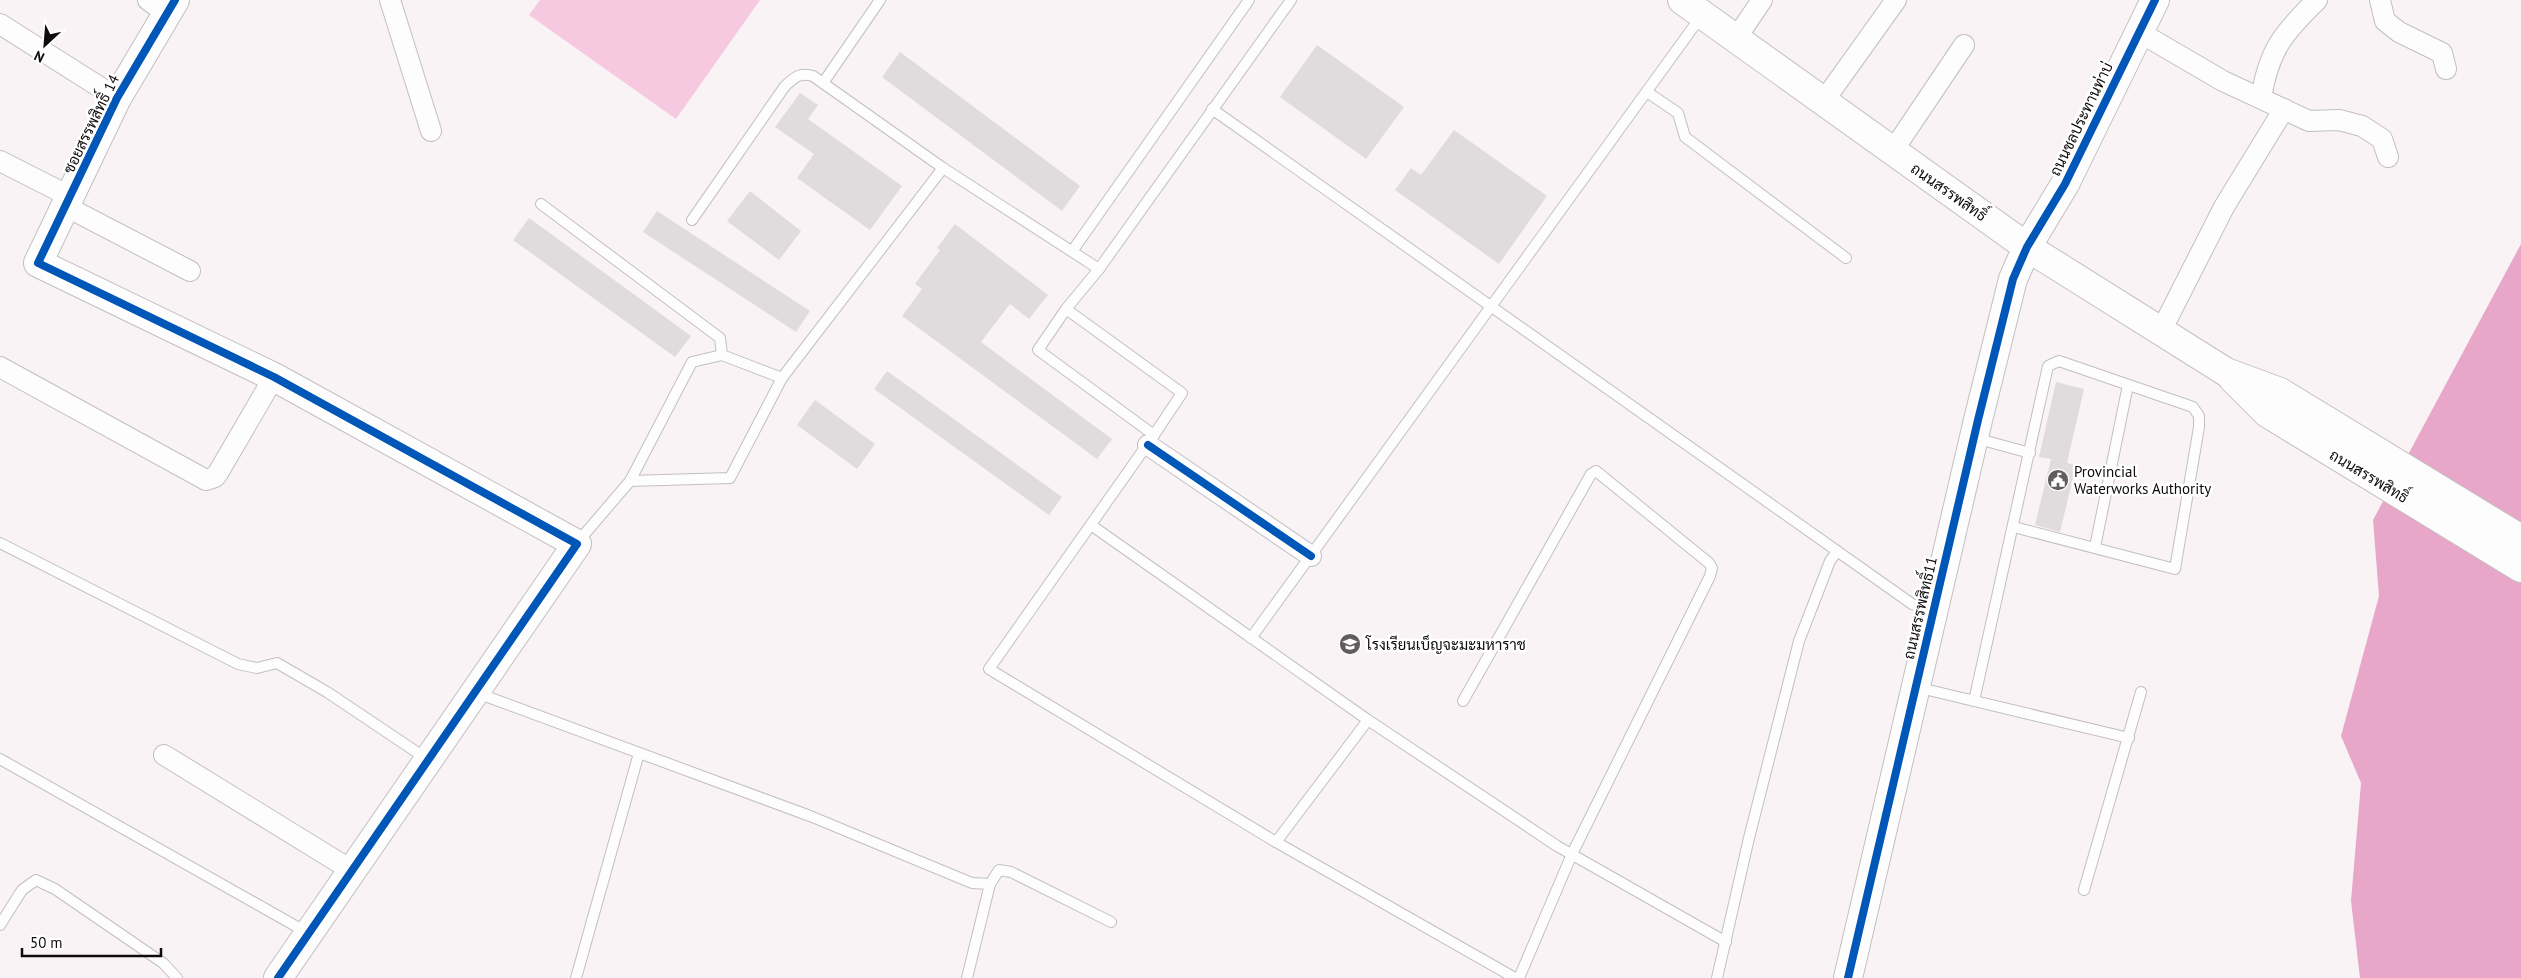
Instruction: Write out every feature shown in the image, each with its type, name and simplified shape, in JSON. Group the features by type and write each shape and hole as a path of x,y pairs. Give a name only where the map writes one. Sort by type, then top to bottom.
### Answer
{"street":[{"path":"390,0 431,130"},
{"path":"1735,40 1762,0"},
{"path":"1824,102 1896,0"},
{"name":"ถนนชลประทานท่าบ่","path":"2027,247 2065,184 2154,0"},
{"path":"2261,98 2266,69 2273,53 2290,28 2317,0"},
{"path":"2380,0 2385,21 2400,32 2442,54 2446,69"},
{"name":"ซอยสรรพสิทธิ์ 14","path":"163,4 38,263 274,378"},
{"name":"ถนนสรรพสิทธิ์","path":"1692,8 2027,247 2226,372 2521,568"},
{"path":"0,24 117,98"},
{"path":"2139,32 2223,81 2309,121 2339,120 2362,126 2382,139 2388,157"},
{"path":"1892,152 1964,45"},
{"path":"2161,331 2224,207 2284,109"},
{"path":"0,161 190,271"},
{"name":"ถนนสรรพสิทธิ์11","path":"1848,978 1974,437 2014,279 2027,247"},
{"path":"0,368 206,480 215,477 218,473 274,378 577,544 427,759 278,978"},
{"name":"ถนนสรรพสิทธิ์","path":"2273,403 2521,539"},
{"path":"1151,440 1311,556"},
{"path":"164,754 351,870"}],"lane":[{"path":"823,83 880,0"},
{"path":"1073,250 1248,0"},
{"path":"1151,440 1038,350 1066,309 1099,269 1290,0"},
{"path":"1251,638 1647,92 1692,8"},
{"path":"692,220 785,86 796,76 804,73 823,83 943,168 1073,250 1099,269"},
{"path":"1647,92 1678,113 1684,137 1846,258"},
{"path":"1212,109 1912,604 1934,612"},
{"path":"630,481 730,478 782,378 943,168"},
{"path":"541,204 720,338 722,355"},
{"path":"1066,309 1182,393 1151,440 989,669 1276,842 1515,978"},
{"path":"577,544 630,481 692,362 722,355 782,378"},
{"path":"1974,701 2014,527 2046,372 2053,362 2059,361 2193,407 2198,416 2199,427 2175,569 2014,527"},
{"path":"2095,548 2128,385"},
{"path":"1974,437 2030,453"},
{"path":"1463,701 1591,474 1596,470 1709,563 1712,568 1710,576 1572,854 1519,978"},
{"path":"1091,525 1368,720 1572,854 1726,942"},
{"path":"0,542 238,664 256,668 278,663 327,692 427,759"},
{"path":"1717,978 1749,838 1799,641 1830,562 1837,551"},
{"path":"1916,687 2129,738"},
{"path":"474,692 810,816 972,883 990,884"},
{"path":"2084,890 2141,692"},
{"path":"1276,842 1368,720"},
{"path":"576,978 639,753"},
{"path":"0,759 309,933"},
{"path":"967,978 990,884 999,870 1011,872 1111,922"},
{"path":"0,925 22,890 36,880 55,889 163,963 177,978"}],"shaded area":[{"path":"540,0 760,0 676,119 529,15"},
{"path":"2521,244 2521,978 2360,978 2351,901 2361,783 2341,736 2379,596 2373,520"}],"building":[{"path":"1317,45 1404,107 1366,159 1280,97"},
{"path":"900,52 1080,186 1062,211 882,77"},
{"path":"800,93 818,105 808,119 902,186 870,230 797,178 814,154 775,127"},
{"path":"1454,130 1547,196 1499,264 1395,190 1411,168 1421,175"},
{"path":"750,191 801,231 779,260 727,221"},
{"path":"657,211 810,311 796,332 643,232"},
{"path":"529,218 691,336 675,357 513,240"},
{"path":"955,224 1048,295 1029,319 1010,304 981,342 1112,439 1097,459 902,316 922,289 915,284 940,250 937,248"},
{"path":"887,371 1062,497 1049,515 874,389"},
{"path":"2056,382 2084,389 2067,463 2076,465 2060,532 2035,525 2051,459 2039,457"},
{"path":"815,400 875,444 857,469 797,425"}],"cycle path":[{"path":"175,0 117,98 38,263 274,377 577,544 278,978"},
{"path":"1848,978 1978,420 2013,279 2027,247 2065,184 2155,0"},
{"path":"1148,445 1311,556"}],"place":[{"name":"Provincial Waterworks Authority","path":"2058,480"},
{"name":"โรงเรียนเบ็ญจะมะมหาราช","path":"1350,644"}]}
